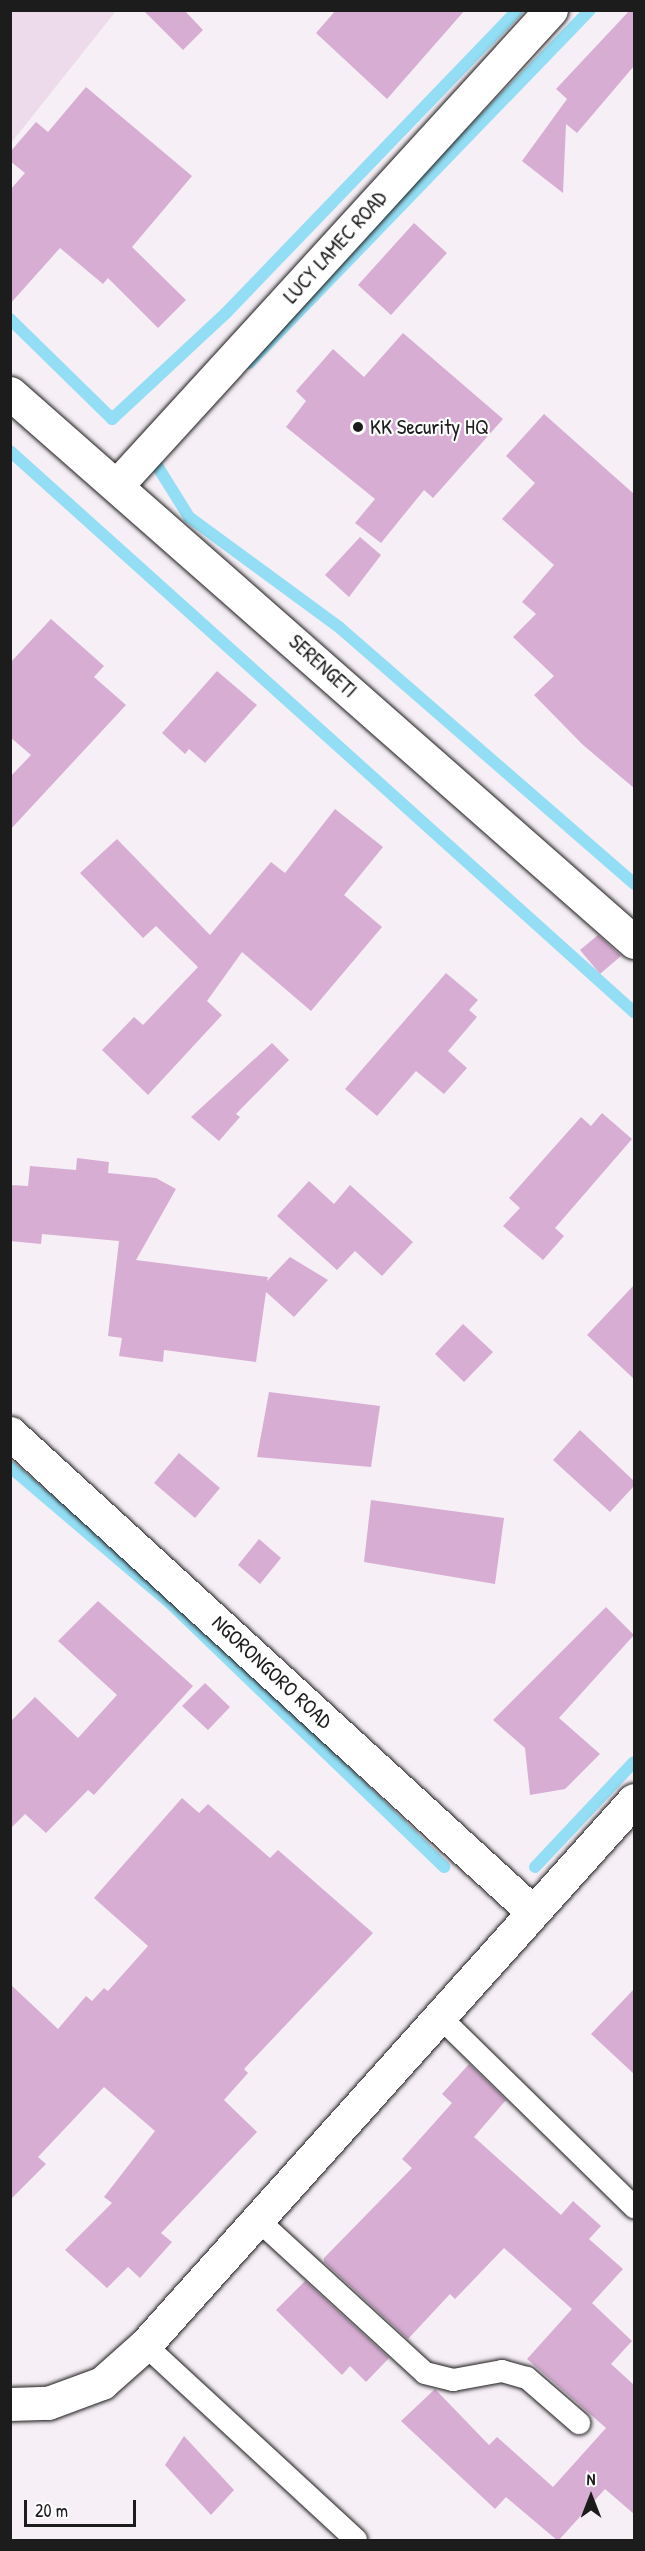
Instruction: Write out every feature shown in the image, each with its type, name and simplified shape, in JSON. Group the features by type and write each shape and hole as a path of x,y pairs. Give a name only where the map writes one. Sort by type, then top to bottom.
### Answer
{"street":[{"name":"LUCY LAMEC ROAD","path":"118,484 551,10"},
{"name":"SERENGETI","path":"10,393 118,484 634,942"},
{"name":"NGORONGORO ROAD","path":"10,1433 533,1912"},
{"path":"10,2404 48,2403 102,2383 145,2345 634,1800"}],"lane":[{"path":"440,2017 634,2207"},
{"path":"258,2220 425,2373 453,2380 502,2371 527,2378 579,2423"},
{"path":"145,2345 356,2541"}],"shaded area":[{"path":"10,11 116,11 11,143"}],"building":[{"path":"143,10 184,10 203,30 183,50"},
{"path":"336,10 465,10 387,99 316,33"},
{"path":"630,10 634,10 634,66 577,133 566,124 563,193 522,161 567,99 556,89"},
{"path":"86,87 192,176 132,247 186,300 158,328 108,278 103,284 60,248 10,304 10,190 25,173 10,161 10,152 36,122 48,132"},
{"path":"414,223 447,253 391,315 358,285"},
{"path":"403,333 503,419 433,498 424,490 381,543 355,523 375,499 286,427 306,401 296,391 333,349 364,377"},
{"path":"544,414 634,494 634,788 583,745 534,695 554,676 513,637 536,614 522,602 554,565 502,519 535,483 506,456"},
{"path":"360,537 381,555 349,597 325,575"},
{"path":"51,619 104,666 94,677 126,705 10,830 10,777 31,755 10,737 10,663"},
{"path":"217,671 257,705 205,763 189,749 185,754 162,733"},
{"path":"335,809 383,847 344,895 382,927 311,1011 242,952 207,1001 222,1015 148,1095 102,1050 134,1017 143,1025 198,967 156,926 143,938 80,873 117,839 210,935 271,862 285,873"},
{"path":"598,935 621,956 600,974 580,950"},
{"path":"446,973 478,1000 469,1010 477,1017 448,1051 467,1068 444,1094 416,1071 377,1116 345,1089"},
{"path":"272,1043 289,1060 236,1114 240,1117 219,1141 191,1117"},
{"path":"602,1113 632,1139 555,1228 564,1236 543,1260 503,1226 520,1208 509,1198 581,1117 591,1126"},
{"path":"77,1158 109,1162 108,1173 156,1178 176,1189 136,1260 268,1277 267,1281 290,1257 328,1280 294,1317 266,1292 256,1362 164,1350 163,1362 119,1356 122,1338 108,1336 119,1241 42,1234 41,1244 10,1241 10,1185 28,1186 30,1166 76,1170"},
{"path":"309,1181 334,1204 350,1185 413,1242 382,1276 355,1251 337,1270 277,1216"},
{"path":"634,1285 634,1379 587,1335"},
{"path":"463,1324 493,1352 464,1382 435,1354"},
{"path":"269,1392 380,1406 371,1467 257,1457"},
{"path":"580,1430 634,1481 634,1486 610,1512 553,1460"},
{"path":"179,1453 220,1488 195,1518 154,1483"},
{"path":"371,1500 504,1518 495,1584 364,1562"},
{"path":"259,1539 281,1558 260,1584 238,1565"},
{"path":"98,1601 193,1686 94,1795 88,1790 46,1833 25,1814 10,1829 10,1722 35,1697 78,1738 117,1695 58,1641"},
{"path":"606,1607 634,1635 559,1718 600,1754 565,1789 530,1795 525,1748 493,1720"},
{"path":"205,1683 230,1707 208,1730 182,1706"},
{"path":"182,1798 199,1813 208,1804 270,1858 278,1850 373,1933 244,2069 248,2073 224,2100 257,2132 161,2233 172,2242 140,2278 128,2267 107,2288 65,2250 112,2203 104,2197 155,2131 104,2087 38,2157 46,2164 10,2200 10,1984 58,2029 86,1996 92,2001 104,1988 108,1991 148,1946 94,1898"},
{"path":"634,1989 634,2074 591,2034"},
{"path":"469,2064 506,2100 474,2137 561,2215 573,2201 601,2226 589,2239 623,2269 592,2303 632,2341 611,2364 634,2385 634,2514 605,2489 558,2541 506,2497 495,2509 401,2421 435,2389 489,2445 497,2437 553,2487 606,2428 527,2359 572,2309 504,2248 455,2299 450,2294 408,2339 324,2262 324,2258 412,2168 402,2159 452,2103 442,2094"},
{"path":"305,2281 389,2358 366,2382 350,2366 342,2375 276,2310"},
{"path":"184,2436 234,2490 211,2515 165,2465"}],"waterway":[{"path":"10,319 112,419 225,314 518,10"},
{"path":"249,363 590,10"},
{"path":"10,451 634,1012"},
{"path":"154,454 151,456 189,517 340,628 634,884"},
{"path":"10,1467 172,1605 444,1867"},
{"path":"535,1867 634,1762"}],"place":[{"name":"KK Security HQ","path":"358,427"}]}
